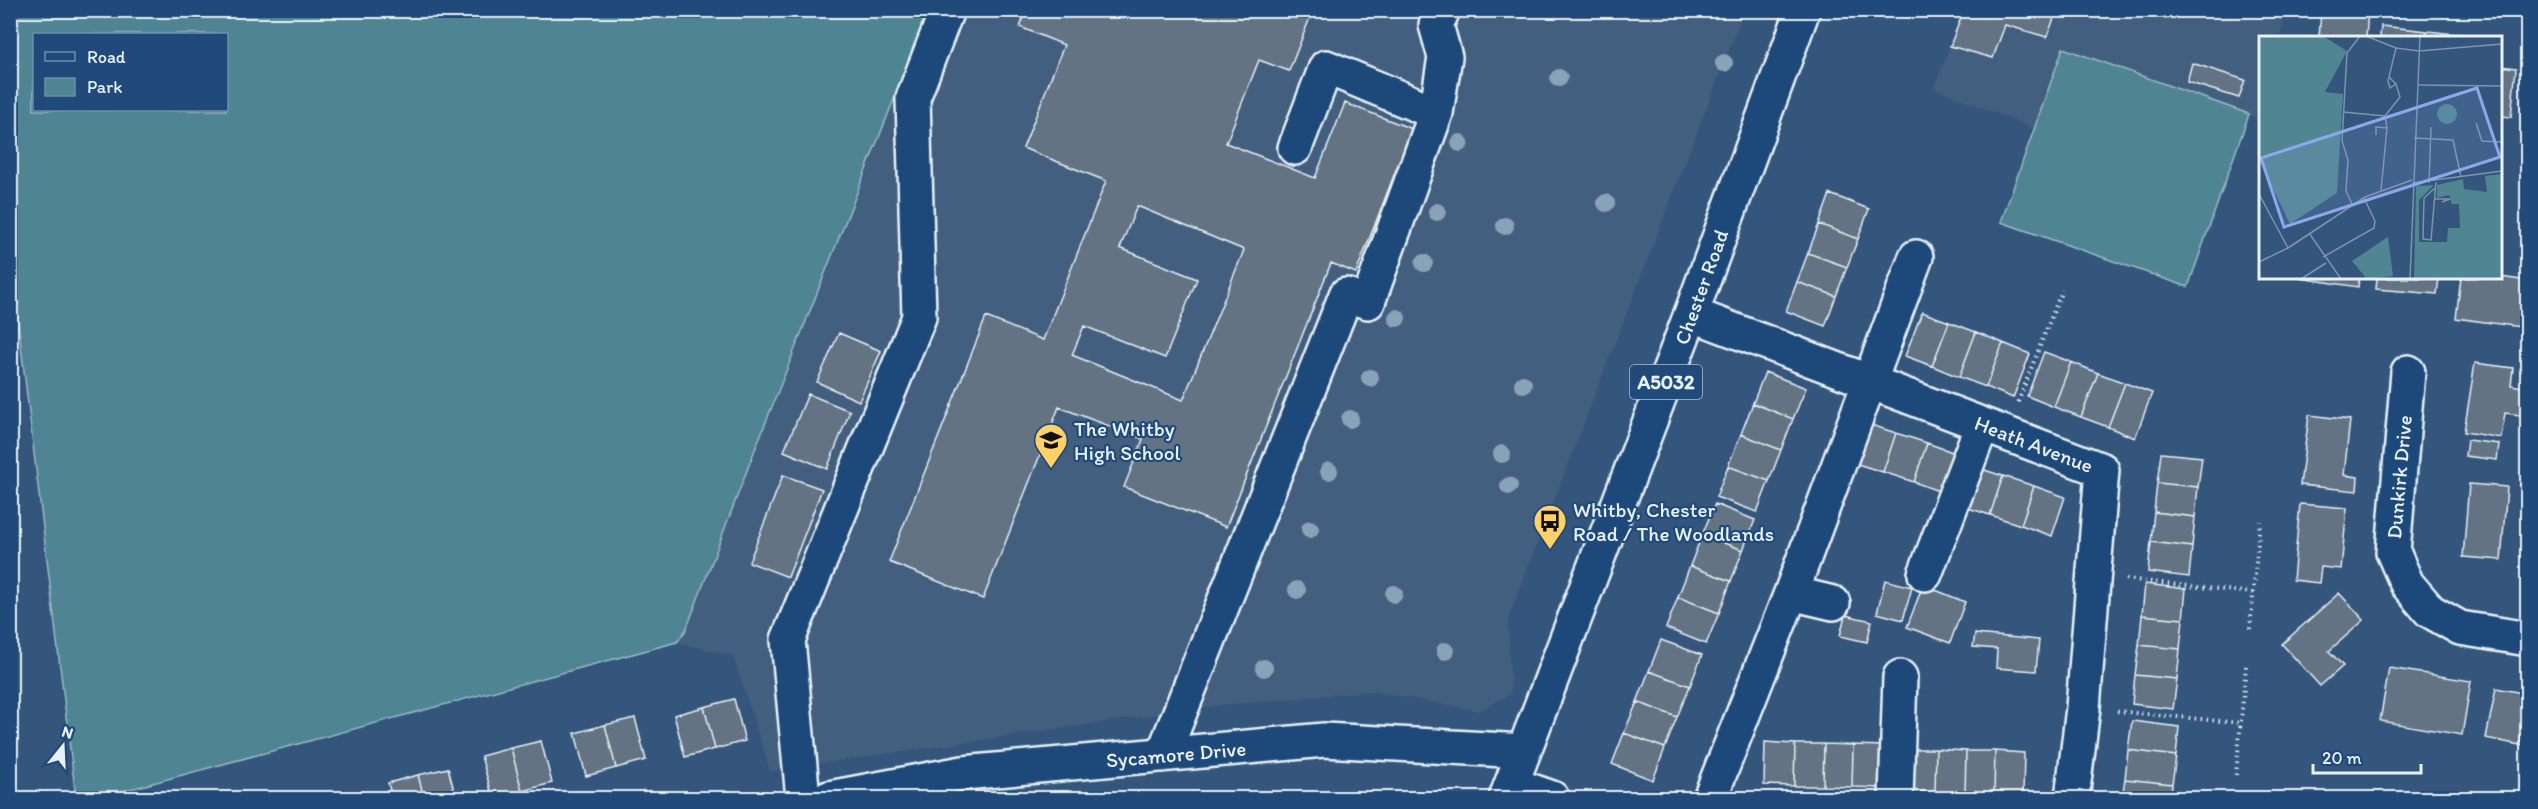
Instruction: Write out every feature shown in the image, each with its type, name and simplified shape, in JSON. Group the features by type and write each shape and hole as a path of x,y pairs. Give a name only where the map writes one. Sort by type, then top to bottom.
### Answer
{"street":[{"path":"803,798 788,640 919,317 913,98 947,10"},
{"path":"1162,755 1346,295 1368,302 1436,113 1445,57 1436,25 1443,10"},
{"name":"Chester Road","path":"1509,791 1691,314 1803,10"},
{"path":"1295,148 1326,67 1436,113"},
{"path":"1710,798 1791,593 1916,257"},
{"name":"Heath Avenue","path":"1691,314 2102,470 2084,708 2072,798"},
{"name":"Dunkirk Drive","path":"2408,372 2392,552 2407,584 2430,611 2460,628 2528,639"},
{"path":"1925,574 1994,429"},
{"path":"1791,593 1833,603"},
{"path":"1896,798 1900,677"},
{"name":"Sycamore Drive","path":"829,798 951,787 1162,755 1324,740 1524,751"},
{"path":"1509,791 1552,798"}],"path":[{"path":"1994,429 2062,290"},
{"path":"2250,629 2260,521"},
{"path":"2093,575 2253,593"},
{"path":"2236,775 2246,666"},
{"path":"2084,708 2241,723"}],"shaded area":[{"name":"The Whitby High School","path":"715,11 1744,11 1508,619 1511,694 1478,711 1373,691 1221,705 770,771 733,656 677,642 686,631"},
{"path":"1964,11 2285,11 2280,36 2259,36 2259,120 2249,114 2063,48 2034,129 1934,88"}],"green space":[{"path":"10,11 929,11 686,630 677,642 97,798 76,798 11,264"},
{"path":"2063,48 2249,114 2188,287 2001,222"}],"building":[{"path":"1027,10 1313,10 1289,71 1259,60 1226,143 1315,178 1345,103 1412,129 1356,273 1331,263 1226,527 1124,487 1143,439 1059,407 983,599 889,562 986,317 1043,340 1106,181 1023,148 1064,45 1020,27","holes":["1137,206 1244,250 1183,400 1072,355 1084,326 1165,358 1197,279 1120,248"]},
{"path":"1964,10 1983,16 1985,10 2057,10 2047,37 2005,25 1993,58 1950,46"},
{"path":"2321,10 2368,10 2366,36 2319,36"},
{"path":"2381,26 2427,31 2426,36 2380,36"},
{"path":"2427,31 2474,36 2426,36"},
{"path":"2192,63 2245,80 2239,98 2187,82"},
{"path":"2502,66 2516,68 2511,117 2502,116"},
{"path":"1830,194 1869,209 1858,239 1819,224"},
{"path":"1819,224 1858,239 1847,267 1808,253"},
{"path":"1808,253 1847,267 1836,296 1797,282"},
{"path":"2502,277 2528,281 2528,328 2456,318 2461,279"},
{"path":"2306,279 2359,279 2358,287"},
{"path":"2377,279 2439,279 2437,294 2376,289"},
{"path":"1797,282 1836,296 1825,326 1786,311"},
{"path":"1922,312 1949,322 1932,366 1905,356"},
{"path":"1949,322 1976,332 1959,377 1932,366"},
{"path":"1976,332 2003,343 1986,387 1959,377"},
{"path":"839,333 881,351 859,401 817,382"},
{"path":"2003,343 2030,354 2013,398 1986,387"},
{"path":"2044,352 2071,362 2054,407 2027,396"},
{"path":"2071,362 2098,373 2081,417 2054,407"},
{"path":"2475,363 2513,368 2511,385 2528,388 2528,416 2505,413 2501,438 2464,432"},
{"path":"1765,372 1806,388 1793,419 1753,403"},
{"path":"2098,373 2125,383 2108,427 2081,417"},
{"path":"2125,383 2152,393 2135,438 2108,427"},
{"path":"808,394 850,411 827,469 784,451"},
{"path":"1753,403 1793,419 1781,450 1741,434"},
{"path":"2309,415 2350,420 2344,475 2358,477 2357,491 2300,485"},
{"path":"1865,423 1896,433 1883,472 1851,462"},
{"path":"1896,433 1927,443 1914,482 1883,472"},
{"path":"1741,434 1781,450 1769,481 1728,466"},
{"path":"2467,440 2499,444 2497,460 2465,456"},
{"path":"1927,443 1958,454 1944,493 1914,482"},
{"path":"2161,453 2202,457 2198,487 2157,483"},
{"path":"1728,466 1769,481 1757,512 1716,497"},
{"path":"1972,466 2003,476 1990,515 1959,505"},
{"path":"783,475 822,489 788,577 749,562"},
{"path":"2003,476 2034,486 2021,525 1990,515"},
{"path":"2157,483 2198,487 2195,517 2154,512"},
{"path":"2469,484 2507,487 2501,560 2463,557"},
{"path":"2034,486 2065,497 2052,536 2021,525"},
{"path":"1715,504 1755,520 1743,550 1702,535"},
{"path":"2300,504 2347,508 2341,569 2321,567 2319,583 2293,580"},
{"path":"2154,512 2195,517 2192,547 2151,542"},
{"path":"1702,535 1743,550 1731,581 1690,566"},
{"path":"2151,542 2192,547 2189,577 2148,572"},
{"path":"1690,566 1731,581 1719,613 1678,597"},
{"path":"1885,580 1912,587 1903,620 1877,613"},
{"path":"2145,584 2186,589 2183,619 2142,615"},
{"path":"1923,585 1965,602 1950,643 1907,627"},
{"path":"2339,593 2364,620 2329,651 2343,666 2320,686 2282,644"},
{"path":"1678,597 1719,613 1706,644 1666,628"},
{"path":"1845,615 1872,621 1867,642 1840,636"},
{"path":"2142,615 2183,619 2180,649 2139,645"},
{"path":"1975,634 2039,640 2036,671 1996,668 1997,649 1973,647"},
{"path":"1661,640 1702,655 1690,686 1649,671"},
{"path":"2139,645 2180,649 2177,679 2135,675"},
{"path":"2389,668 2471,681 2462,735 2380,721"},
{"path":"1649,671 1690,686 1677,717 1637,702"},
{"path":"2135,675 2177,679 2173,709 2132,704"},
{"path":"2496,688 2528,694 2520,745 2486,738"},
{"path":"734,699 745,741 715,749 704,707"},
{"path":"1637,702 1677,717 1665,748 1624,733"},
{"path":"704,707 715,749 685,757 674,715"},
{"path":"2528,707 2528,747 2520,745"},
{"path":"635,718 646,760 616,768 605,725"},
{"path":"2132,721 2179,727 2176,756 2128,750"},
{"path":"605,725 616,768 586,776 575,733"},
{"path":"1624,733 1665,748 1653,780 1612,764"},
{"path":"541,741 552,783 522,791 511,748"},
{"path":"1765,742 1795,744 1794,786 1764,785"},
{"path":"1795,744 1824,744 1823,786 1794,786"},
{"path":"1824,744 1853,745 1852,787 1823,786"},
{"path":"1853,745 1883,746 1882,788 1852,787"},
{"path":"511,748 522,791 493,798 481,756"},
{"path":"1907,749 1936,749 1935,792 1906,791"},
{"path":"1936,749 1966,751 1965,793 1935,792"},
{"path":"2128,750 2176,756 2172,784 2125,779"},
{"path":"1966,751 1995,751 1994,794 1965,793"},
{"path":"1995,751 2024,753 2023,795 1994,794"},
{"path":"10,753 17,786 10,787"},
{"path":"448,768 456,798 424,798 418,775"},
{"path":"418,775 424,798 392,798 388,783"},
{"path":"2125,779 2172,784 2171,798 2122,798"}],"place":[{"name":"The Whitby High School","path":"1051,469"},
{"name":"Whitby, Chester Road / The Woodlands","path":"1550,550"}]}
